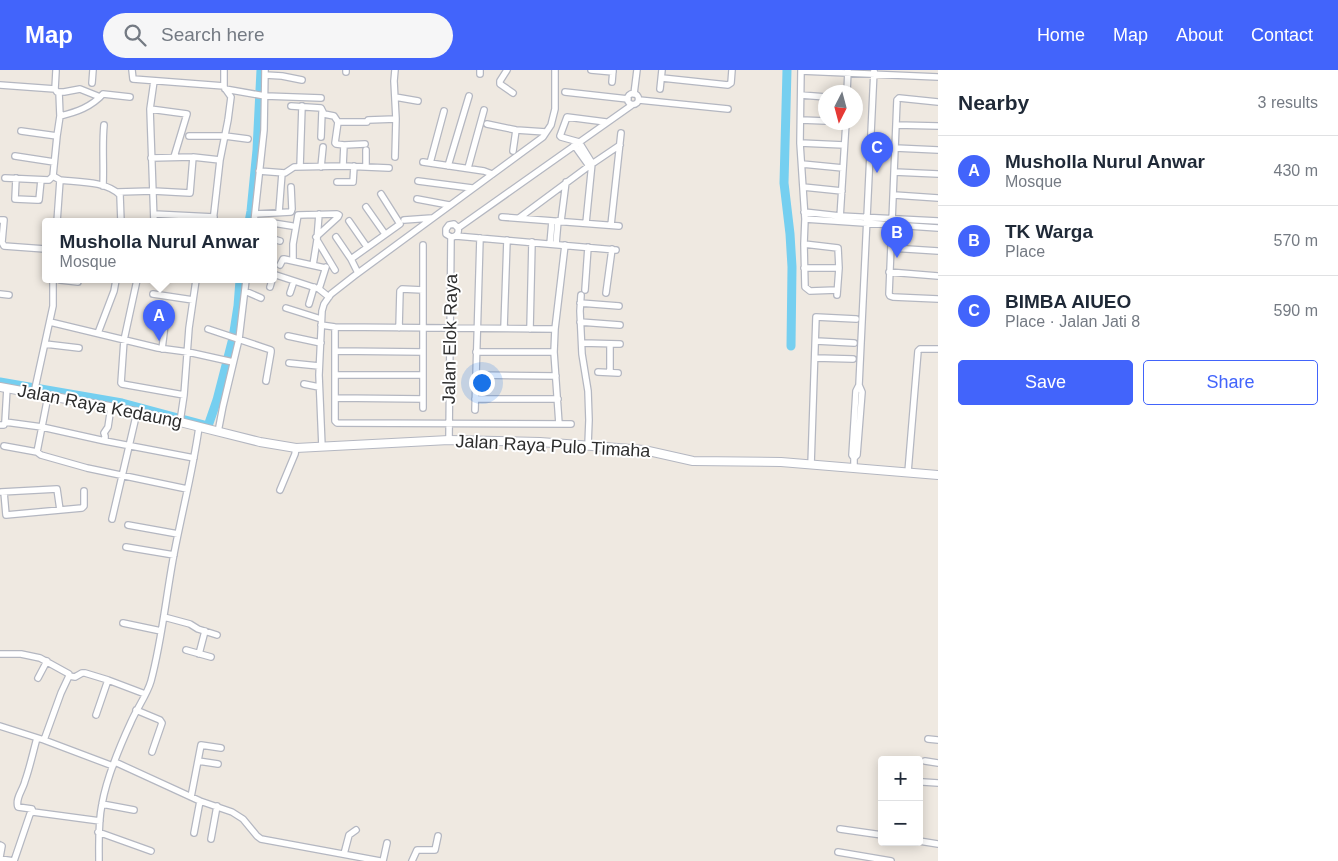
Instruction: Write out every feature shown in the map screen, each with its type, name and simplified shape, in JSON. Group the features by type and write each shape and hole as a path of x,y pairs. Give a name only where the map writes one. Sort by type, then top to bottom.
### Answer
{"street":[{"path":"92,83 93,70"},
{"path":"132,70 133,79 225,88 261,95 321,98"},
{"path":"214,218 220,160 228,120 230,97 225,88 224,70"},
{"path":"395,70 395,157"},
{"path":"507,70 500,84 513,93"},
{"path":"322,443 319,366 321,322 324,304 328,297 449,205 543,137 551,125 555,109 555,70"},
{"path":"591,70 613,71 612,82"},
{"path":"630,102 630,95 634,94 637,70"},
{"path":"660,89 662,70"},
{"path":"662,78 728,85 731,83 732,70"},
{"path":"5,178 49,180 53,176 60,116 55,71"},
{"path":"804,244 838,248 837,293 808,290 805,287 804,244 805,216 800,142 801,71 874,72 938,77"},
{"path":"254,218 264,130 261,95 265,72 302,80"},
{"path":"847,85 848,72"},
{"path":"854,462 852,455 856,432 858,397 856,391 859,385 874,72"},
{"path":"154,82 150,109 154,218"},
{"path":"0,85 57,91 80,89 100,97"},
{"path":"565,92 635,104 639,100 728,109"},
{"path":"60,116 84,109 93,104 103,94 130,98"},
{"path":"634,94 638,96 639,100"},
{"path":"801,95 818,96"},
{"path":"448,166 469,96"},
{"path":"395,97 418,101"},
{"path":"938,102 899,98 897,100 889,294 890,296 938,300"},
{"path":"458,228 576,144 630,102"},
{"path":"290,106 321,108 324,114 334,116 338,122 335,143 366,147 366,167"},
{"path":"300,167 302,106"},
{"path":"150,109 187,114 174,158"},
{"path":"468,168 484,110"},
{"path":"430,163 444,111"},
{"path":"321,137 322,112"},
{"path":"586,223 591,164 576,144 560,137 566,116 606,122"},
{"path":"338,122 396,119"},
{"path":"801,120 818,121"},
{"path":"487,124 516,130 546,132"},
{"path":"103,186 102,142 104,125"},
{"path":"896,125 938,126"},
{"path":"513,151 516,130"},
{"path":"840,219 845,130"},
{"path":"21,131 57,136"},
{"path":"611,226 620,133"},
{"path":"188,136 248,138"},
{"path":"800,142 844,145"},
{"path":"342,166 344,145"},
{"path":"519,218 566,182 620,145"},
{"path":"321,167 323,146"},
{"path":"895,148 938,150"},
{"path":"15,156 54,162"},
{"path":"151,158 193,157 220,160"},
{"path":"53,176 60,180 103,186 118,192 191,192 193,157"},
{"path":"422,162 468,168 492,174"},
{"path":"802,164 843,168"},
{"path":"259,171 282,173 294,166 389,168"},
{"path":"337,182 353,182 354,166"},
{"path":"894,172 938,174"},
{"path":"274,218 282,173"},
{"path":"16,178 15,199 39,200 41,180"},
{"path":"57,218 60,180"},
{"path":"418,180 472,188"},
{"path":"553,244 566,182"},
{"path":"803,187 842,191"},
{"path":"255,214 292,212 291,188"},
{"path":"118,192 120,195 121,218"},
{"path":"351,259 400,224 381,194"},
{"path":"894,195 938,198"},
{"path":"417,199 449,205"},
{"path":"366,207 385,234"},
{"path":"154,214 194,218"},
{"path":"313,265 319,214"},
{"path":"293,260 298,215 339,215 317,239"},
{"path":"805,216 893,222 938,228"},
{"path":"502,217 619,226"},
{"path":"404,220 432,218"},
{"path":"0,220 4,220 2,242 4,246 42,249"},
{"path":"349,221 367,247"},
{"path":"893,222 938,221"},
{"path":"277,224 292,226"},
{"path":"458,228 451,224 447,226 446,234 614,249 606,293"},
{"path":"454,236 458,234 458,228"},
{"name":"Jalan Elok Raya","path":"449,432 450,329 454,236"},
{"path":"336,237 358,273"},
{"path":"475,410 480,238"},
{"path":"317,239 335,270"},
{"path":"504,328 507,240"},
{"path":"530,329 532,242"},
{"path":"423,245 423,408"},
{"path":"559,424 554,352 565,245"},
{"path":"584,290 588,247"},
{"path":"891,248 938,251"},
{"path":"280,265 282,259 325,268"},
{"path":"309,304 328,260"},
{"path":"804,268 839,268"},
{"path":"890,272 938,276"},
{"path":"277,278 316,288 328,297"},
{"path":"290,293 294,281"},
{"path":"34,390 53,306 53,283"},
{"path":"98,333 115,283"},
{"path":"137,283 124,340 122,384 184,395"},
{"path":"181,418 189,328 196,283"},
{"path":"219,431 245,283"},
{"path":"270,287 271,283"},
{"path":"399,328 400,291 402,289 424,290"},
{"path":"244,291 261,298"},
{"path":"0,294 9,295"},
{"path":"152,294 194,300"},
{"path":"581,295 580,322 588,391 588,442"},
{"path":"580,302 619,306"},
{"path":"286,308 335,327 555,329"},
{"path":"811,460 816,317 856,319"},
{"path":"50,322 124,340 230,361"},
{"path":"580,322 620,326"},
{"path":"162,348 165,325"},
{"path":"335,327 335,421 339,423 449,432 571,424"},
{"path":"208,329 271,350 266,381"},
{"path":"288,336 321,342"},
{"path":"816,341 854,343"},
{"path":"582,343 620,344"},
{"path":"45,344 79,348"},
{"path":"610,344 610,372"},
{"path":"908,467 918,351 925,348 938,349"},
{"path":"335,351 423,352"},
{"path":"476,352 554,352"},
{"path":"815,358 853,359"},
{"path":"290,363 319,366"},
{"path":"598,372 618,373"},
{"path":"335,375 423,375"},
{"path":"476,375 556,376"},
{"path":"304,384 319,387"},
{"path":"4,388 2,424 42,427 194,458"},
{"name":"Jalan Raya Kedaung","path":"4,388 34,390 48,396 181,418 199,427"},
{"path":"37,452 48,396"},
{"path":"335,398 423,399"},
{"path":"475,399 558,399"},
{"path":"104,441 111,407"},
{"path":"112,519 137,412"},
{"path":"99,861 98,832 102,804 114,764 136,710 148,690 151,680 199,427"},
{"name":"Jalan Raya Pulo Timaha","path":"199,427 260,442 296,448 322,443 449,432 540,442 588,442 644,450 693,461 781,462 811,460 854,462 908,467 938,475"},
{"path":"4,446 37,452 41,455 88,468 187,489"},
{"path":"280,490 296,448"},
{"path":"60,510 57,489 2,492 6,515 83,508 84,491"},
{"path":"128,525 178,534"},
{"path":"126,547 174,555"},
{"path":"164,617 190,624 197,629 217,635"},
{"path":"123,623 161,631"},
{"path":"199,654 205,631"},
{"path":"186,650 211,657"},
{"path":"0,654 29,655 40,658 70,676 75,677 85,673 145,694"},
{"path":"38,678 47,661"},
{"path":"44,740 61,693 70,676"},
{"path":"96,715 108,680"},
{"path":"136,710 160,720 162,723 152,752"},
{"path":"0,726 114,764 200,802 232,812 243,819 261,839 382,861 387,843"},
{"path":"37,738 25,783 20,792 17,803 18,807 32,809 32,812 100,821"},
{"path":"928,739 938,740"},
{"path":"191,797 201,744 222,748"},
{"path":"198,761 218,764"},
{"path":"925,762 938,763"},
{"path":"923,782 938,783"},
{"path":"194,833 200,802"},
{"path":"102,804 134,810"},
{"path":"211,839 217,806"},
{"path":"0,845 2,846 0,858 14,861 32,812"},
{"path":"840,829 878,835"},
{"path":"344,854 349,835 356,830"},
{"path":"98,832 151,851"},
{"path":"412,861 417,850 435,850 438,836"},
{"path":"923,842 938,844"},
{"path":"838,852 891,861"}],"waterway":[{"path":"250,218 257,150 261,70"},
{"path":"787,70 784,183 792,267 791,346"},
{"path":"0,382 122,403 208,426 217,400 233,338 240,283"}],"place":[{"name":"BIMBA AIUEO","path":"877,173"},
{"name":"TK Warga","path":"897,258"},
{"name":"Musholla Nurul Anwar","path":"159,341"}]}
